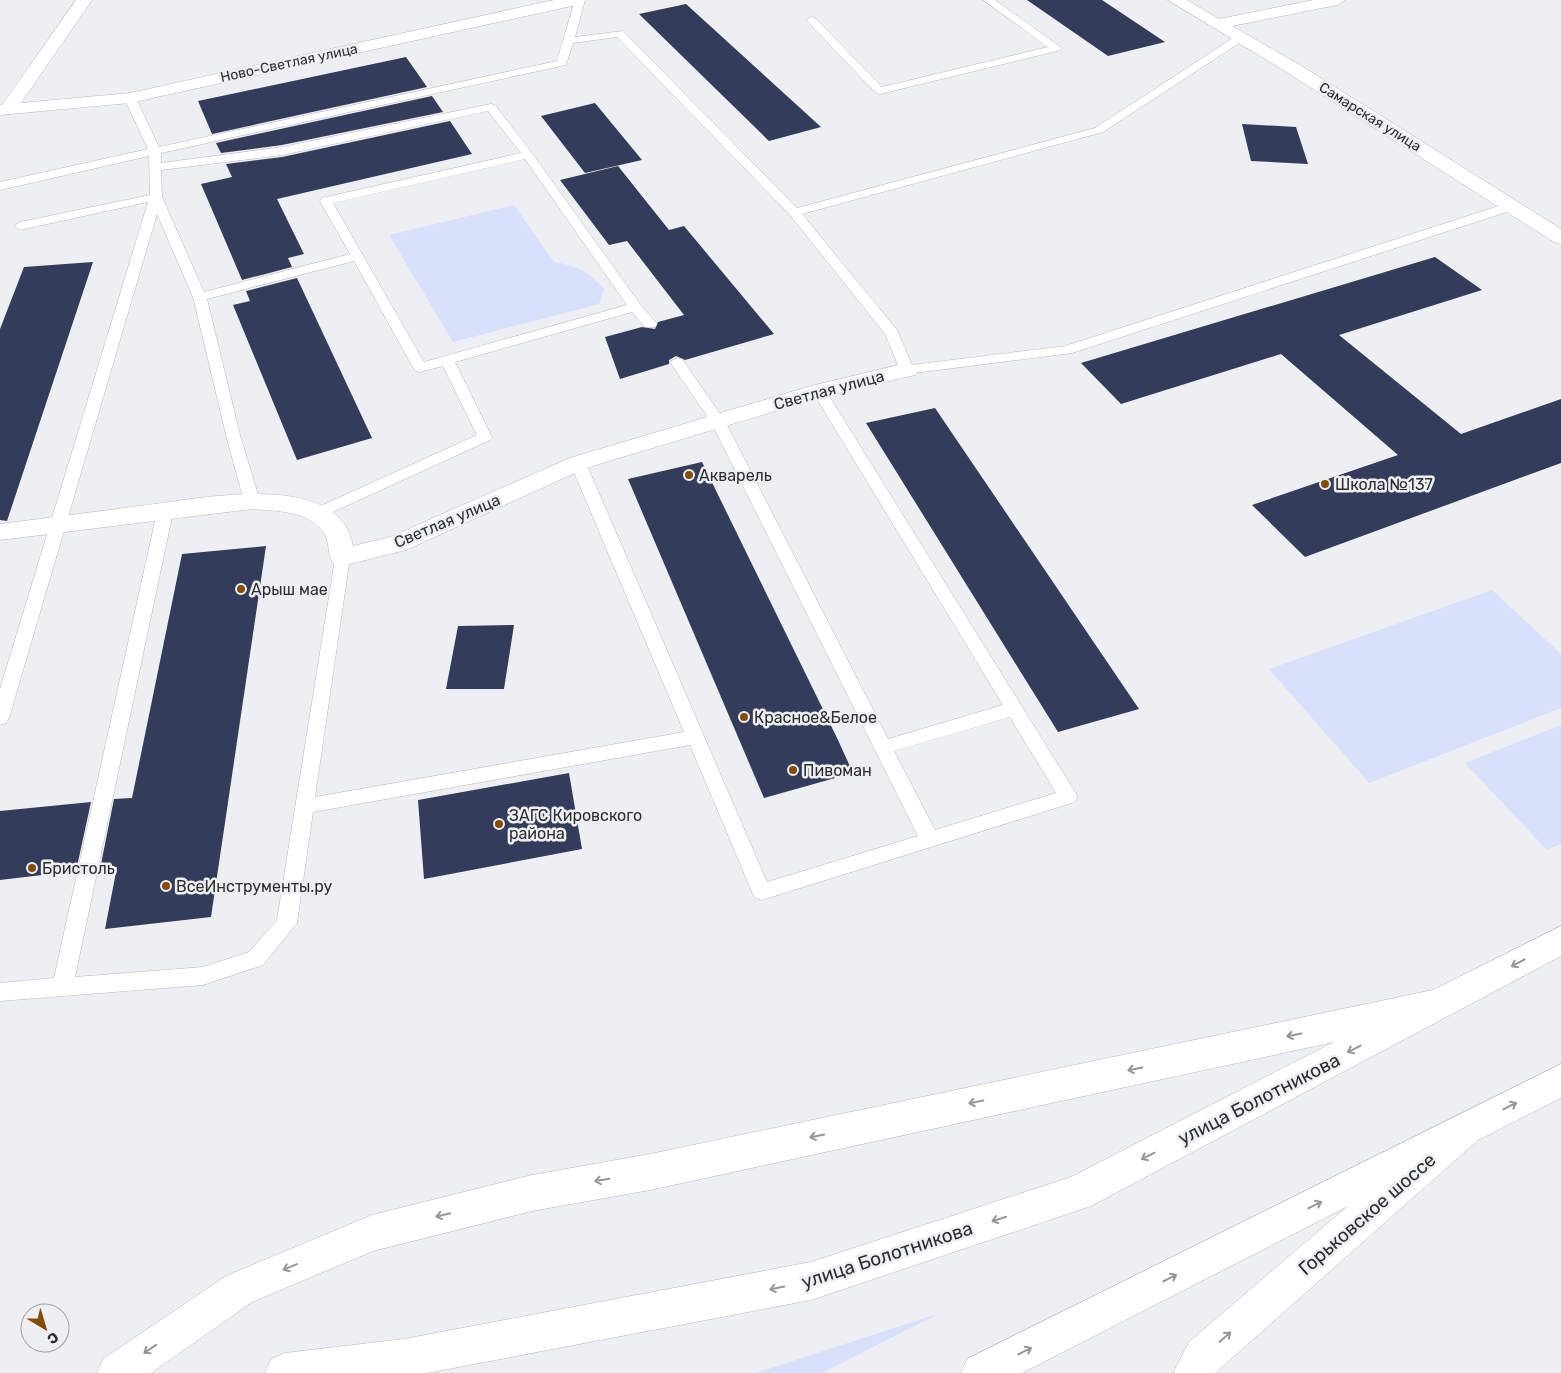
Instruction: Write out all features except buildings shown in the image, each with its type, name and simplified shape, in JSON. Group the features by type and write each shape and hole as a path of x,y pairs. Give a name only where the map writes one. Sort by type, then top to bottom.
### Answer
{"street":[{"path":"5,109 84,0"},
{"name":"Ново-Светлая улица","path":"5,109 130,98 576,0"},
{"name":"Самарская улица","path":"1176,0 1302,74 1561,238"},
{"path":"1217,24 1337,0"},
{"name":"Светлая улица","path":"342,557 397,544 578,463 819,391 907,370"},
{"path":"0,532 252,501 278,503 320,513 337,532 342,557"},
{"path":"117,1373 239,1289 372,1233 532,1193 650,1172 1444,1003 1561,940"},
{"name":"улица Болотникова","path":"285,1373 404,1358 811,1281 1078,1193 1444,1003"},
{"name":"Горьковское шоссе","path":"1193,1373 1203,1356 1466,1128 1561,1080"},
{"path":"981,1373 1466,1128"}],"lane":[{"path":"0,186 562,63 580,0"},
{"path":"811,20 880,91 1057,48 988,0"},
{"path":"567,41 619,33 794,212 892,333 907,370 1066,350 1512,206"},
{"path":"794,212 1099,130 1240,38"},
{"path":"0,718 156,197 155,151 130,98"},
{"path":"155,167 282,151 491,108 528,155 635,307 650,324"},
{"path":"528,155 326,201 420,368 635,307"},
{"path":"20,226 156,197"},
{"path":"156,197 200,297 234,440 252,501"},
{"path":"200,297 358,256"},
{"path":"320,513 485,437 447,360"},
{"path":"677,362 718,421 930,840"},
{"path":"578,463 762,892 1068,797 819,391"},
{"path":"62,987 165,512"},
{"path":"0,992 203,976 256,959 287,923 342,557"},
{"path":"883,747 1014,709"},
{"path":"304,806 695,737"}],"shaded area":[{"path":"514,205 554,262 582,270 604,289 599,304 453,342 389,235"},
{"path":"1492,590 1561,654 1561,708 1369,783 1269,669"},
{"path":"1561,725 1561,844 1547,850 1465,763"},
{"path":"940,1313 822,1373 756,1373"}],"place":[{"name":"Акварель","path":"689,475"},
{"name":"Школа №137","path":"1325,484"},
{"name":"Арыш мае","path":"241,589"},
{"name":"Красное&Белое","path":"744,717"},
{"name":"Пивоман","path":"793,770"},
{"name":"ЗАГС Кировского района","path":"499,824"},
{"name":"Бристоль","path":"32,868"},
{"name":"ВсеИнструменты.ру","path":"166,886"}]}
